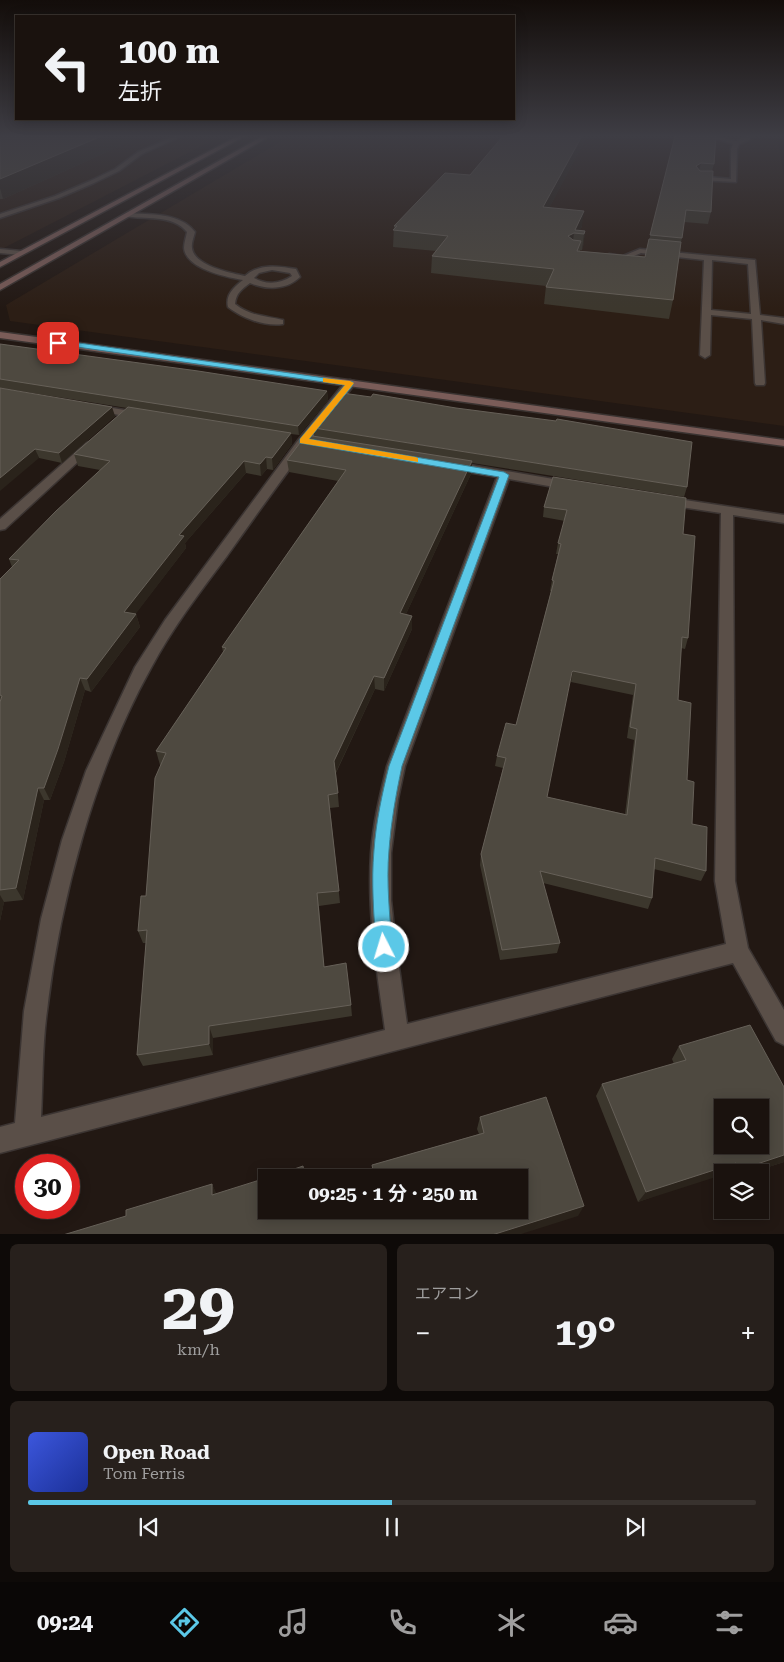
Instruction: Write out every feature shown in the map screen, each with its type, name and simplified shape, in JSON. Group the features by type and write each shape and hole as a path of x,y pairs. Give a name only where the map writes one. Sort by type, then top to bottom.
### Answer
{"main road":[{"path":"0,265 133,194"},
{"path":"0,287 165,194"},
{"path":"0,334 784,443"}],"street":[{"path":"1,215 67,194"},
{"path":"127,215 169,219 184,224 191,232 188,249 193,258 214,270 250,279 260,284 278,284 292,280 296,274 293,271 280,268 264,268 251,273 250,279 236,289 231,298 231,305 239,313 257,319 280,322"},
{"path":"0,251 21,253"},
{"path":"598,255 624,258 640,251 752,262 760,383"},
{"path":"705,355 708,258"},
{"path":"707,312 784,321"},
{"path":"27,1133 35,1011 47,946 72,840 95,772 119,716 139,675 170,624 303,441 350,383"},
{"path":"87,407 156,418"},
{"path":"112,426 126,414"},
{"path":"0,526 99,438"},
{"path":"437,464 582,487"},
{"path":"398,1040 384,947 380,897 381,852 386,807 396,766 504,475"},
{"path":"649,498 784,519"},
{"path":"727,511 725,881 738,951 784,1032"},
{"path":"0,1140 398,1040 738,951"}],"shaded area":[{"path":"0,194 109,194 0,250"},
{"path":"193,194 784,194 784,426 10,321 6,305"}],"building":[{"path":"425,194 550,194 543,207 584,211 575,230 585,231 584,234 574,233 568,236 573,240 581,241 577,251 645,257 649,239 681,242 673,300 546,287 554,269 432,256 448,236 393,230 397,226 394,226"},
{"path":"660,194 712,194 711,212 686,210 682,238 650,235"},
{"path":"0,344 327,391 298,426 0,379"},
{"path":"0,388 112,407 59,453 35,449 0,478"},
{"path":"342,393 371,397 373,394 456,408 556,421 557,419 692,442 687,487 314,428"},
{"path":"128,407 291,433 272,458 266,457 260,464 244,461 179,535 184,536 124,612 136,614 87,679 80,678 44,788 38,788 16,888 0,890 0,702 2,696 0,695 0,579 19,560 9,559 56,511 110,461 74,454"},
{"path":"306,435 472,461 400,613 412,616 384,678 374,676 334,761 338,793 328,795 339,891 317,893 324,967 346,963 351,1005 209,1026 209,1044 137,1055 147,930 138,931 141,896 146,896 155,778 166,753 156,751 226,648 222,647 346,470 287,460"},
{"path":"553,477 686,498 683,534 695,536 688,638 682,637 678,700 691,703 687,780 694,782 692,824 707,827 706,871 655,858 652,898 540,871 560,943 502,950 481,854 506,758 497,756 506,723 516,725 554,581 552,580 561,544 558,543 567,510 544,507","holes":["572,672 636,684 630,727 637,729 627,815 547,797"]},
{"path":"750,1025 784,1087 784,1155 757,1164 714,1164 714,1170 646,1192 602,1084 686,1060 679,1046"},
{"path":"546,1097 584,1206 495,1234 66,1234 126,1216 126,1210 212,1184 212,1195 258,1181 258,1219 528,1219 528,1169 373,1169 372,1165 484,1133 480,1117"}],"slow traffic":[{"path":"326,380 350,383 303,441 415,460"}],"route":[{"path":"58,343 350,383 303,441 504,475 396,766 386,807 381,852 380,897 384,947"}]}
